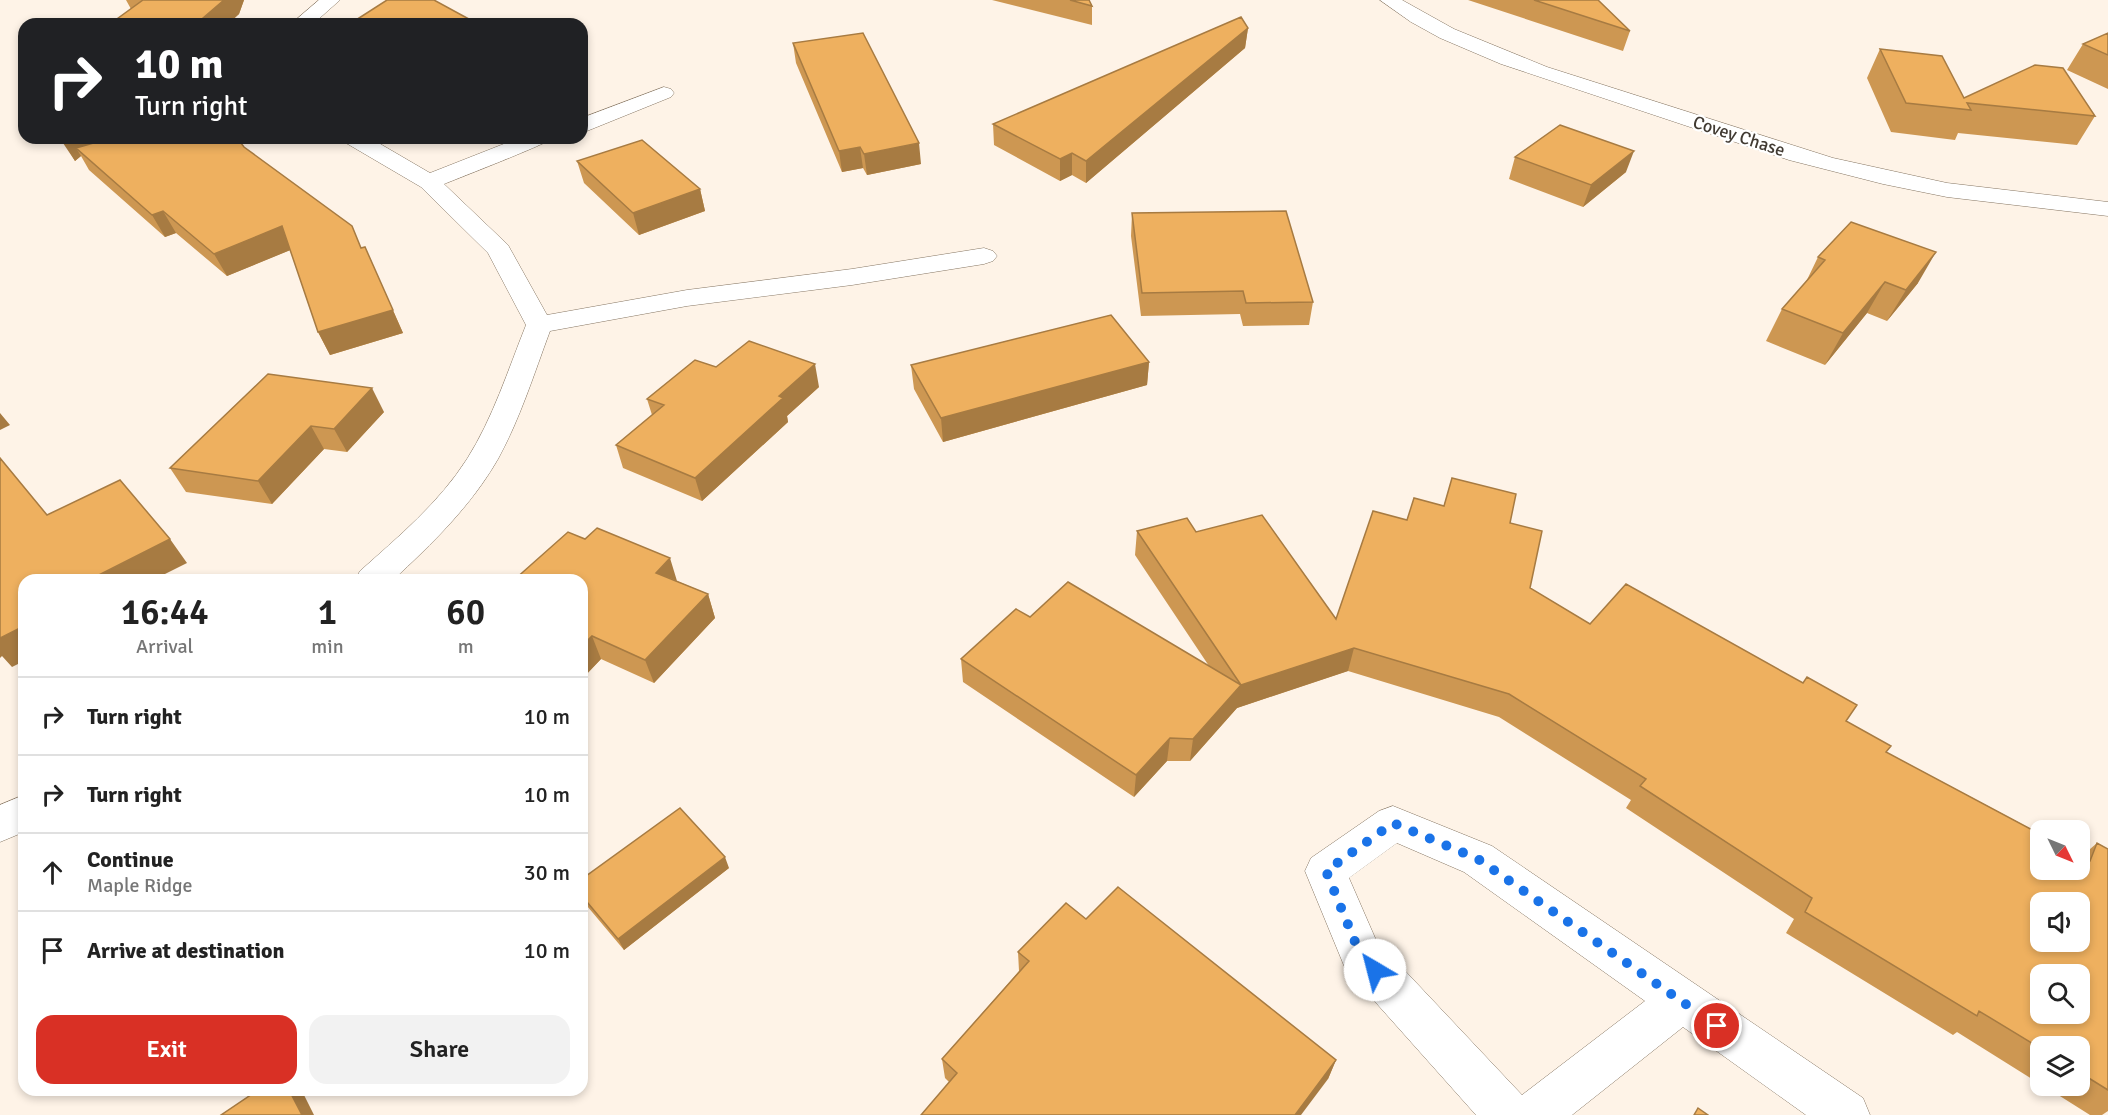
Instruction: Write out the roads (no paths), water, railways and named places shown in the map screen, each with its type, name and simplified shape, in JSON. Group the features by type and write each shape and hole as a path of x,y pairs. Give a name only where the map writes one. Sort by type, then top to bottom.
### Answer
{"street":[{"path":"308,18 331,0"},
{"name":"Covey Chase","path":"1389,0 1408,13 1467,43 1539,72 1802,157 1906,182 2108,209"},
{"path":"588,124 664,93"},
{"path":"364,144 429,182 500,250 539,325 493,441 468,480 431,524 378,574"},
{"path":"429,182 523,144"},
{"path":"539,325 687,298 852,277 984,256"},
{"path":"0,825 18,815"},
{"path":"1508,1115 1360,954 1326,871 1393,823 1478,859 1846,1115"},
{"path":"1534,1115 1681,1001"}]}
